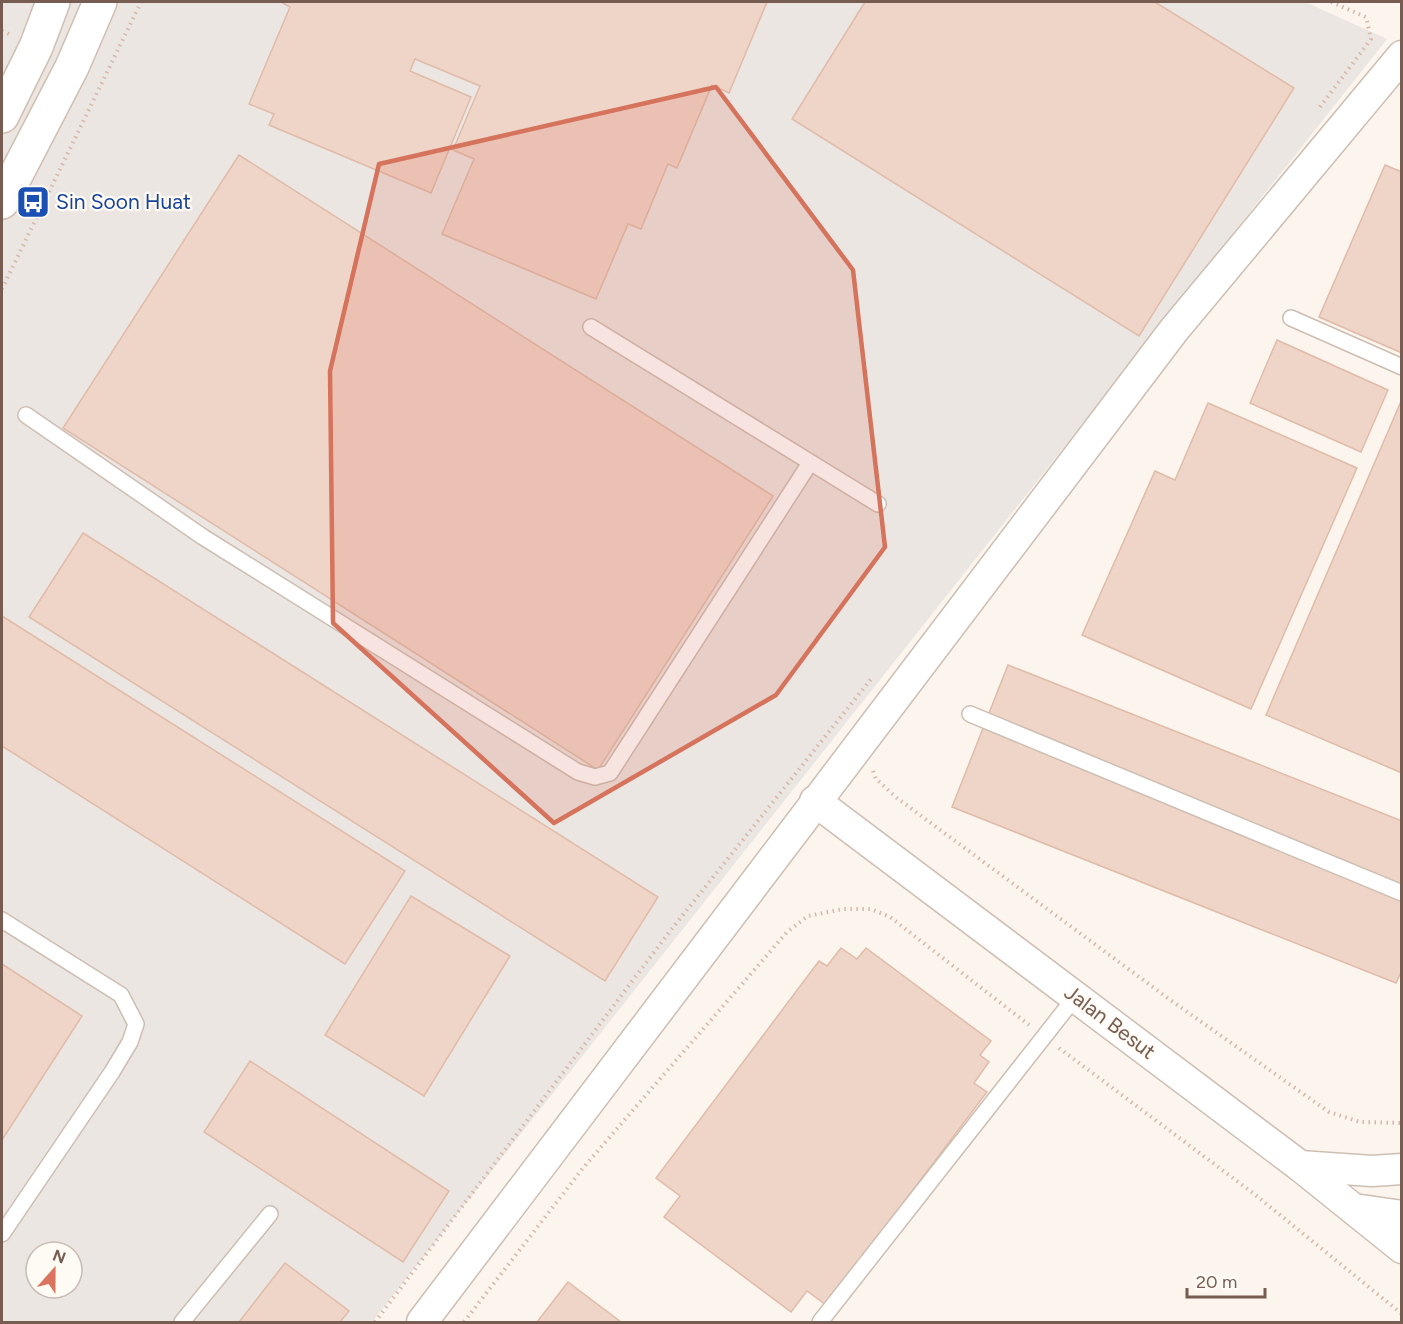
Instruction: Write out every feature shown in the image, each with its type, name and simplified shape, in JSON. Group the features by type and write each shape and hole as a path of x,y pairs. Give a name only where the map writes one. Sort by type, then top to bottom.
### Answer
{"main road":[{"path":"2,116 36,47 53,2"},
{"path":"2,202 15,164 72,67 100,2"}],"street":[{"path":"422,1323 558,1147 815,801 1174,330 1401,56"},
{"name":"Jalan Besut","path":"815,801 1300,1166 1401,1248"},
{"path":"1300,1166 1372,1171 1401,1169"},
{"path":"1372,1171 1401,1183"},
{"path":"1354,1209 1401,1216"}],"lane":[{"path":"1290,318 1401,368"},
{"path":"591,327 878,504"},
{"path":"26,415 203,537 578,772 595,777 610,772 810,463"},
{"path":"970,714 1401,893"},
{"path":"2,920 121,995 136,1024 130,1042 112,1072 2,1234"},
{"path":"820,1323 1076,996"},
{"path":"182,1323 270,1214"}],"path":[{"path":"2,289 141,2"},
{"path":"1331,2 1366,17"},
{"path":"869,764 876,779 897,798 1169,999 1329,1112 1360,1122 1401,1123"},
{"path":"464,1323 583,1168 786,932 808,916 843,909 871,909 890,917 1044,1037 1253,1193 1401,1314"}],"highlighted area":[{"path":"716,87 853,270 885,547 776,695 554,823 333,623 330,371 379,164"}],"shaded area":[{"path":"2,2 1305,2 1387,39 372,1322 2,1322"}],"building":[{"path":"281,2 767,2 729,93 712,85 677,168 668,164 641,229 628,224 596,299 442,234 474,159 453,150 480,86 415,59 410,71 471,97 431,193 269,125 274,114 249,104 290,7"},
{"path":"865,2 1155,2 1294,88 1139,336 792,119"},
{"path":"239,155 773,496 598,770 63,428"},
{"path":"1385,165 1402,172 1402,353 1319,317"},
{"path":"1277,340 1388,390 1361,452 1250,403"},
{"path":"1402,399 1402,773 1266,715"},
{"path":"1208,403 1357,468 1251,709 1082,635 1155,471 1175,480"},
{"path":"83,533 658,897 605,981 29,617"},
{"path":"2,616 405,871 345,964 2,746"},
{"path":"1008,665 1402,821 1402,970 1396,983 952,807"},
{"path":"411,896 510,956 424,1096 325,1035"},
{"path":"841,948 857,959 866,948 991,1041 980,1055 989,1062 974,1083 987,1092 826,1305 807,1291 791,1312 664,1217 680,1196 656,1178 819,961 827,966"},
{"path":"2,964 82,1016 2,1140"},
{"path":"250,1061 449,1191 403,1262 204,1132"},
{"path":"285,1263 349,1311 340,1322 239,1322"},
{"path":"568,1282 621,1322 537,1322"}],"place":[{"name":"Sin Soon Huat","path":"33,202"}]}
